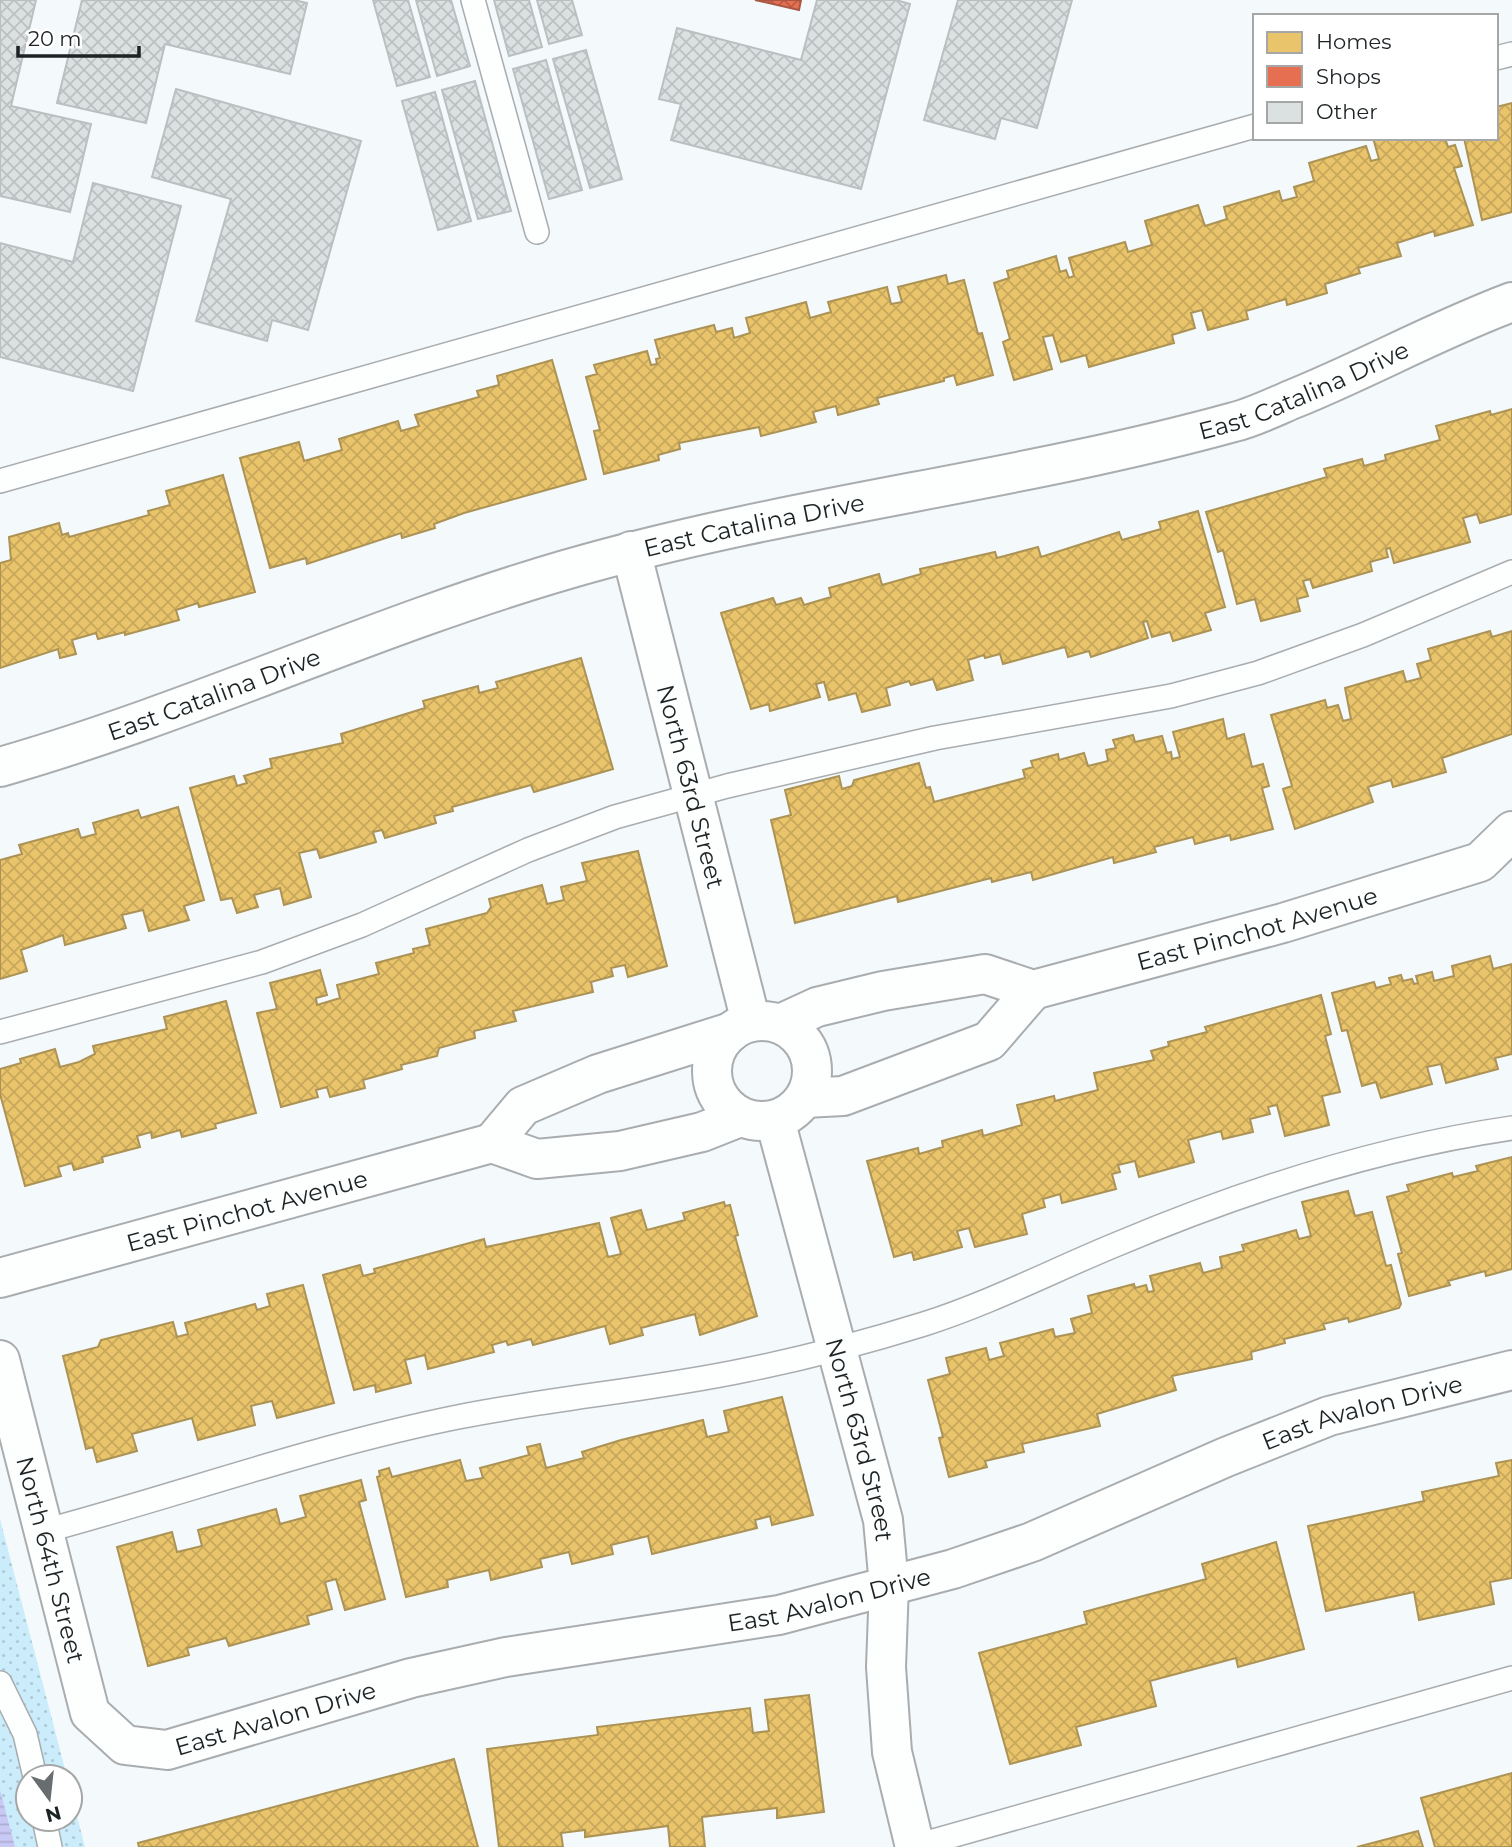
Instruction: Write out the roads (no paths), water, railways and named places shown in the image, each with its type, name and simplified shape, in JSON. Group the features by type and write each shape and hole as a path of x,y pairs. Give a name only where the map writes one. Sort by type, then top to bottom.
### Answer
{"street":[{"name":"East Catalina Drive","path":"0,767 124,729 493,592 631,551 785,517 1118,453 1240,421 1512,302"},
{"name":"North 63rd Street","path":"631,551 754,1026"},
{"name":"East Pinchot Avenue","path":"1032,990 1496,865 1512,831"},
{"path":"985,974 1032,990 989,1041 843,1096 620,1150 537,1159 492,1143 523,1106 598,1074 817,1007 883,991 985,974"},
{"path":"754,1026 803,1042 810,1055 813,1070 773,1111"},
{"path":"754,1026 714,1055 713,1084 719,1098 773,1111"},
{"name":"North 63rd Street","path":"773,1111 883,1520 890,1585 886,1667 892,1752 914,1847"},
{"name":"East Pinchot Avenue","path":"0,1278 492,1143"},
{"name":"North 64th Street","path":"0,1360 90,1713 125,1745"},
{"name":"East Avalon Drive","path":"125,1745 167,1749 411,1678 519,1655 779,1615 953,1569 1031,1542 1226,1457 1329,1416 1512,1370"}],"lane":[{"path":"473,0 537,232"},
{"path":"0,481 1253,127"},
{"path":"0,1032 262,962 362,925 540,845 615,817 694,794 935,738 1171,696 1258,673 1363,635 1512,572"},
{"path":"44,1531 382,1435 459,1417 746,1370 838,1348 926,1323 1014,1291 1114,1245 1276,1182 1374,1157 1512,1128"},
{"path":"914,1847 1512,1678"},
{"path":"0,1683 25,1734 32,1763"}],"water":[{"path":"0,1790 15,1847 0,1847"}]}
